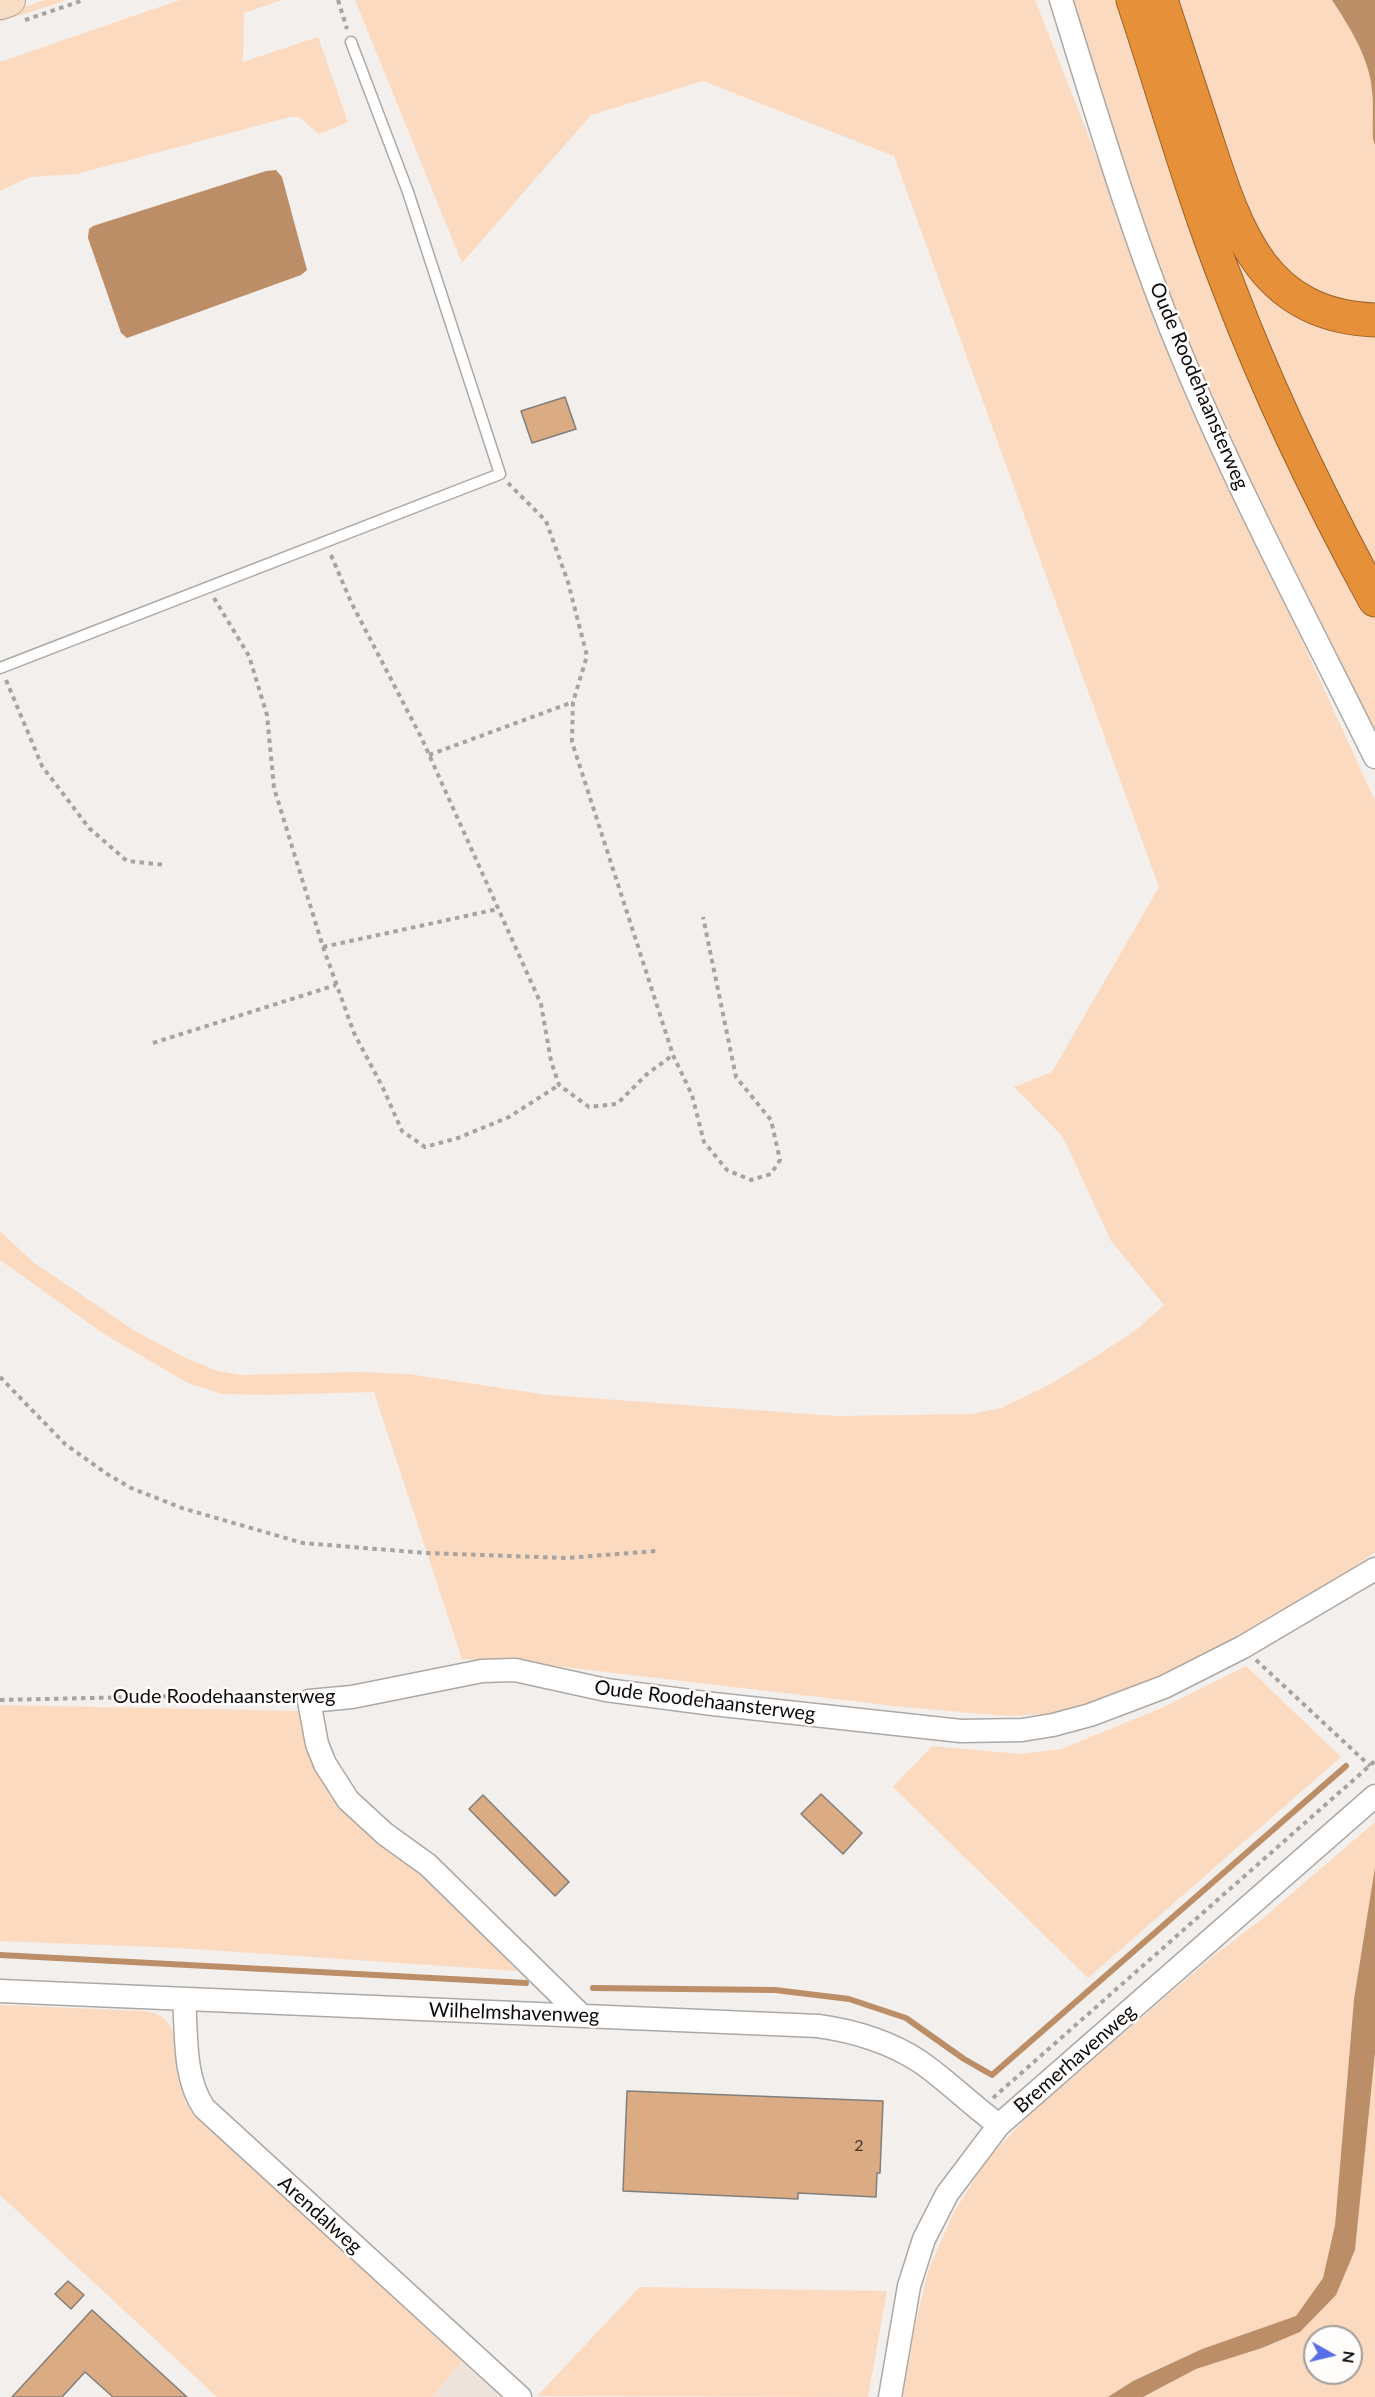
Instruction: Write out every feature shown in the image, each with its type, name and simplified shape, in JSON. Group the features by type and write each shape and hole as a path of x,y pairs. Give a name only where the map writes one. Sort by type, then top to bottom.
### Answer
{"highway":[{"path":"1133,0 1201,213 1233,299 1307,470 1375,600"},
{"path":"1161,0 1227,202 1255,258 1284,290 1318,310 1356,320 1375,320"}],"street":[{"name":"Oude Roodehaansterweg","path":"1061,0 1132,220 1181,354 1228,462 1375,757"},
{"name":"Oude Roodehaansterweg","path":"309,1701 352,1697 482,1671 515,1670 606,1690 949,1730 992,1732 1053,1725 1098,1712 1164,1686 1243,1647 1375,1569"},
{"path":"309,1701 317,1744 325,1764 348,1800 385,1834 428,1865 582,2016"},
{"name":"Bremerhavenweg","path":"890,2397 909,2286 924,2239 947,2194 999,2126 1375,1796"},
{"name":"Wilhelmshavenweg","path":"0,1991 818,2026 860,2034 880,2041 918,2061 999,2126"},
{"name":"Arendalweg","path":"184,2000 191,2082 204,2108 520,2397"}],"lane":[{"path":"0,668 500,474 408,192 351,42"}],"path":[{"path":"10,8 84,0"},
{"path":"338,0 351,42"},
{"path":"500,474 546,521 568,582 587,656 573,702 572,742 673,1055 692,1095 704,1142 727,1170 752,1180 771,1174 780,1160 771,1120 736,1077 703,917"},
{"path":"325,542 351,602 429,755 541,1004 551,1061 559,1085 589,1107 617,1104 647,1074 673,1055"},
{"path":"208,587 249,656 267,715 274,788 323,947 354,1033 383,1088 402,1131 425,1147 458,1138 508,1117 559,1085"},
{"path":"0,668 42,766 89,828 127,861 166,865"},
{"path":"429,755 573,702"},
{"path":"323,947 498,909"},
{"path":"153,1043 336,985"},
{"path":"0,1377 65,1444 115,1479 157,1499 183,1508 303,1543 426,1553 566,1558 656,1551"},
{"path":"1243,1647 1370,1766"},
{"name":"Oude Roodehaansterweg","path":"0,1700 182,1696 309,1701"}],"shaded area":[{"path":"45,0 66,0 0,22 0,15"},
{"path":"180,0 282,0 244,13 243,62 318,37 348,122 319,134 299,117 290,117 77,174 30,177 0,191 0,62"},
{"path":"355,0 1035,0 1193,401 1375,801 1375,1552 1336,1581 1254,1633 1166,1675 1059,1713 1007,1716 903,1707 539,1664 462,1659 374,1392 222,1394 188,1383 104,1334 0,1260 0,1231 33,1262 135,1331 182,1356 217,1371 242,1375 359,1372 408,1374 548,1395 836,1416 972,1414 1001,1408 1049,1385 1098,1355 1136,1330 1164,1305 1111,1241 1063,1137 1014,1087 1052,1072 1159,887 894,156 703,81 591,115 462,263"},
{"path":"1067,0 1124,0 1375,613 1375,747 1307,608 1156,275"},
{"path":"1153,0 1234,242 1375,334 1375,583 1251,325"},
{"path":"1170,0 1332,0 1358,43 1370,79 1375,145 1375,314 1325,303 1262,249"},
{"path":"1332,0 1375,0 1375,145 1373,97 1367,67 1352,32"},
{"path":"276,170 282,177 307,270 301,275 127,338 121,333 88,238 89,229 266,171"},
{"path":"1246,1666 1341,1757 1088,1978 893,1787 932,1746 1020,1754 1061,1749 1164,1707"},
{"path":"0,1705 300,1711 308,1742 517,1971 180,1948 0,1941"},
{"path":"1375,1822 1375,1867 1354,1999 1335,2225 1323,2278 1296,2316 1202,2349 1133,2381 1108,2397 903,2397 915,2326 928,2271 954,2212 986,2161 1028,2116 1212,1957 1262,1919"},
{"path":"1375,1867 1375,2053 1355,2250 1336,2295 1307,2325 1303,2325 1300,2332 1262,2348 1196,2369 1143,2397 1108,2397 1133,2381 1202,2349 1296,2316 1323,2278 1335,2225 1354,1999"},
{"path":"0,2005 144,2011 159,2015 168,2023 174,2034 186,2103 465,2359 432,2397 217,2397 0,2195"},
{"path":"1375,2053 1375,2397 1143,2397 1196,2369 1262,2348 1300,2332 1303,2328 1303,2385 1363,2385 1363,2325 1305,2325 1355,2250"},
{"path":"640,2287 887,2291 868,2397 537,2396"},
{"path":"465,2359 505,2397 432,2397"}],"building":[{"path":"565,397 576,429 532,443 521,411"},
{"path":"821,1794 862,1833 843,1854 801,1814"},
{"path":"483,1795 569,1882 555,1896 469,1809"},
{"path":"627,2091 883,2101 880,2173 877,2173 876,2197 798,2193 798,2199 623,2191"},
{"path":"68,2281 84,2295 71,2309 55,2294"},
{"path":"92,2310 187,2397 113,2397 85,2372 62,2397 12,2397"}],"waterway":[{"path":"593,1988 775,1990 849,1999 906,2018 964,2059 992,2075 1346,1766"},
{"path":"0,1955 526,1983"}]}
